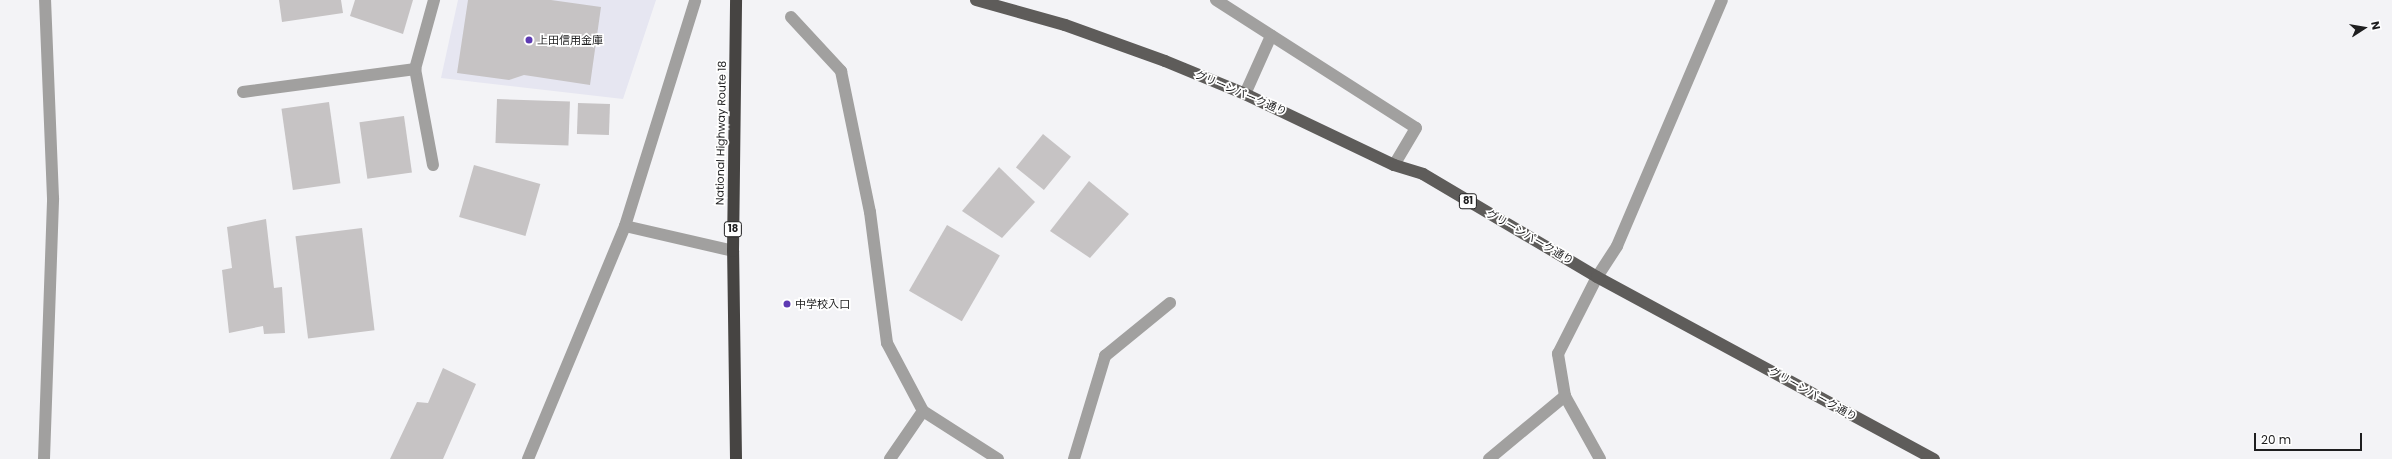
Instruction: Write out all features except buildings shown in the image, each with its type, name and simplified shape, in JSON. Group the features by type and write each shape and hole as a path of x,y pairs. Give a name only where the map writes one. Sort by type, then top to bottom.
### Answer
{"highway":[{"name":"National Highway Route 18","path":"736,0 733,251 736,459"}],"main road":[{"name":"グリーンパーク通り","path":"976,0 1065,25 1245,94 1394,165 1423,174 1597,277 1934,459"}],"street":[{"path":"44,459 53,198 45,0"},
{"path":"433,165 415,69 434,0"},
{"path":"1216,0 1416,128 1394,165"},
{"path":"1600,459 1565,396 1558,354 1597,277 1617,246 1722,0"},
{"path":"528,459 625,226 695,1"},
{"path":"791,17 841,71 870,212 887,343 923,411 998,459"},
{"path":"1245,94 1271,36"},
{"path":"243,92 415,69"},
{"path":"625,226 733,251"},
{"path":"1074,459 1105,356 1170,303"},
{"path":"1489,459 1565,396"},
{"path":"890,459 923,411"}],"shaded area":[{"name":"上田信用金庫","path":"458,0 656,0 623,99 441,78"}],"place":[{"name":"上田信用金庫","path":"529,40"},
{"name":"中学校入口","path":"787,304"}]}
